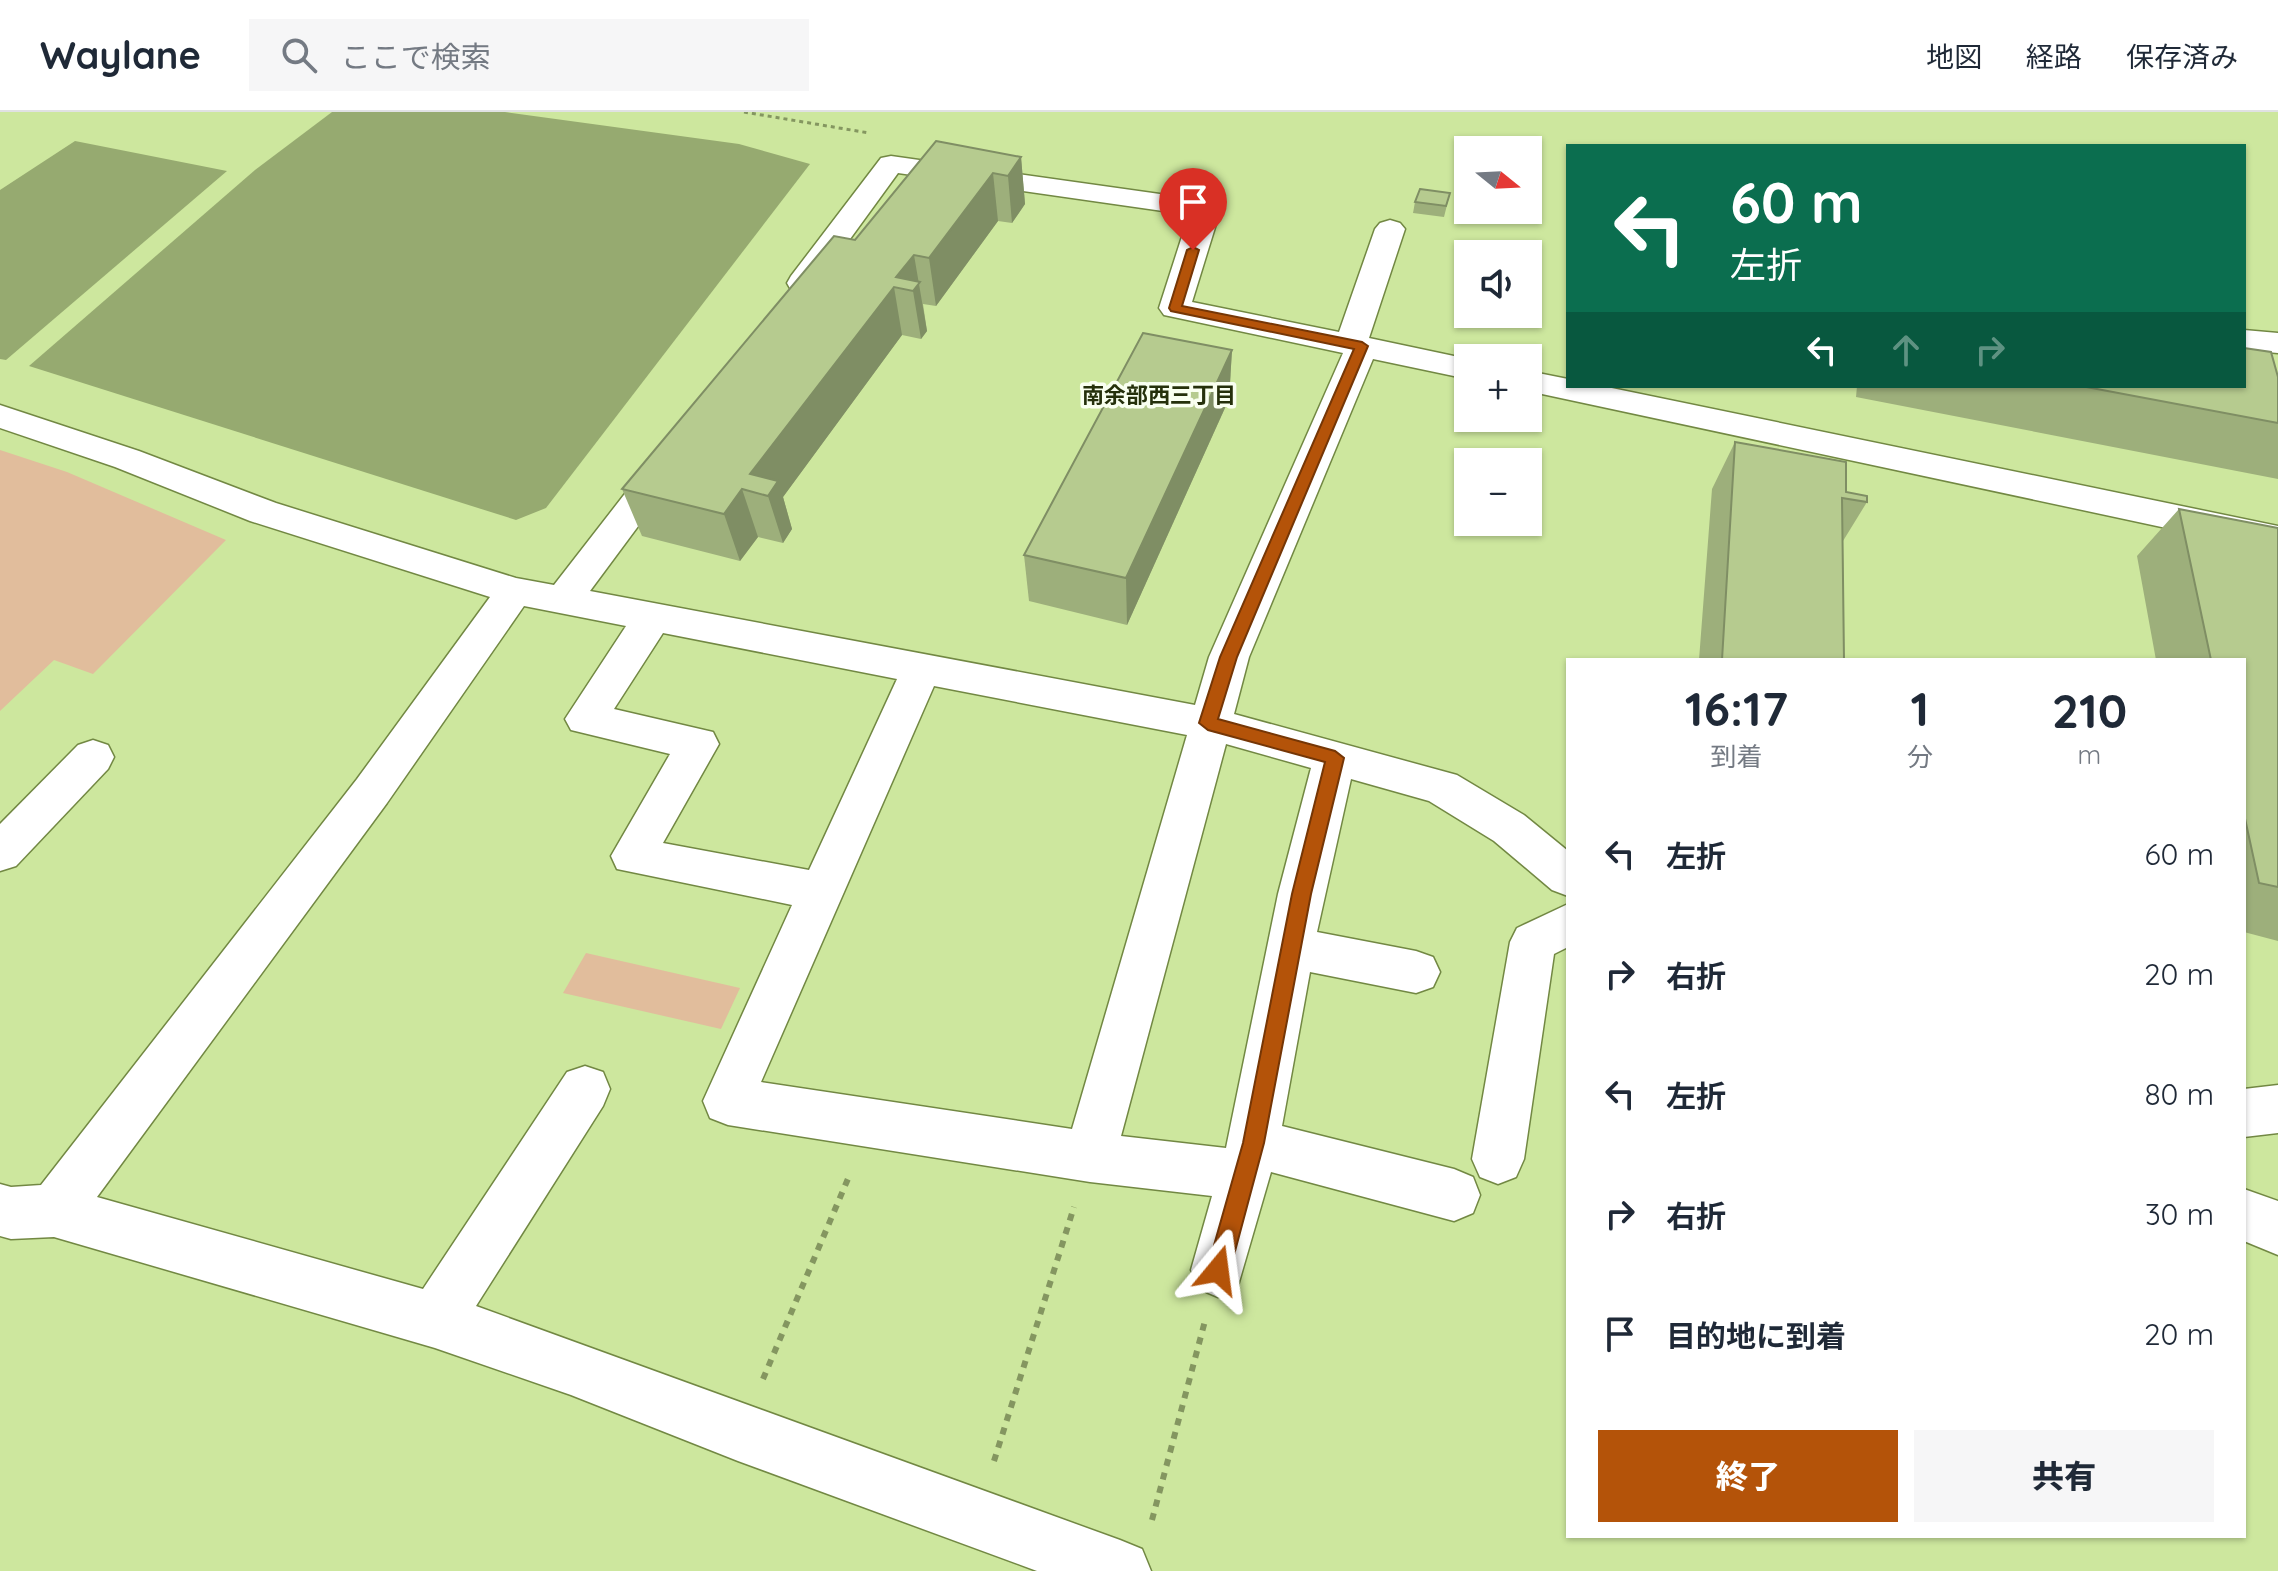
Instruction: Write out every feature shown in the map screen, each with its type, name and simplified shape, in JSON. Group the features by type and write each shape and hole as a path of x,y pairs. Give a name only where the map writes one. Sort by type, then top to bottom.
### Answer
{"street":[{"path":"788,302 891,164 1171,203 1202,221 1175,308 1454,366"},
{"path":"1090,1157 1208,723 1229,657 1356,345 1390,229"},
{"path":"2246,340 2278,343"},
{"path":"1542,383 1566,386"},
{"path":"1586,388 1701,402 2278,539"},
{"path":"0,416 127,459 263,512 515,591 1208,723 1442,787 1509,828 1566,875"},
{"path":"563,600 685,439"},
{"path":"54,1211 372,791 515,591"},
{"path":"653,617 586,719 698,744 633,856 822,892"},
{"path":"922,667 728,1101 1090,1157 1249,1159 1454,1195"},
{"path":"0,853 93,757"},
{"path":"1218,1270 1249,1159 1301,894 1335,758"},
{"path":"1498,1159 1533,942 1566,925"},
{"path":"1292,948 1416,972"},
{"path":"435,1320 585,1089"},
{"path":"2246,1113 2278,1109"},
{"path":"0,1210 11,1213 54,1211 435,1320 571,1367 974,1518 1119,1558"},
{"path":"2246,1216 2278,1228"}],"path":[{"path":"744,112 905,139 891,164"},
{"path":"738,1432 872,1122"},
{"path":"974,1518 1090,1157"},
{"path":"1119,1558 1218,1270"}],"shaded area":[{"path":"332,112 505,112 739,144 810,164 546,508 516,520 29,366 255,170"},
{"path":"75,141 227,171 6,360 0,359 0,190"},
{"path":"0,450 67,472 226,540 93,674 54,660 0,711"},
{"path":"586,953 740,988 721,1029 563,993"}],"building":[{"path":"936,141 1021,157 1008,176 993,173 929,258 914,255 896,277 920,282 913,291 894,287 750,474 778,481 768,496 742,489 724,514 622,489 834,236 855,240"},
{"path":"1420,189 1450,193 1446,206 1415,202"},
{"path":"1143,333 1232,350 1126,578 1024,555"},
{"path":"2246,348 2271,352 2278,377 2278,423 2092,388 2246,388"},
{"path":"1735,442 1846,462 1846,492 1867,496 1867,502 1842,498 1844,658 1722,658"},
{"path":"2179,509 2278,528 2278,887 2259,883 2246,823 2246,658 2211,658"}],"district":[{"name":"南余部西三丁目","path":"1159,395"}],"route":[{"path":"1193,250 1175,308 1362,346 1229,657 1208,723 1335,758 1301,894 1253,1143 1218,1270"}]}
